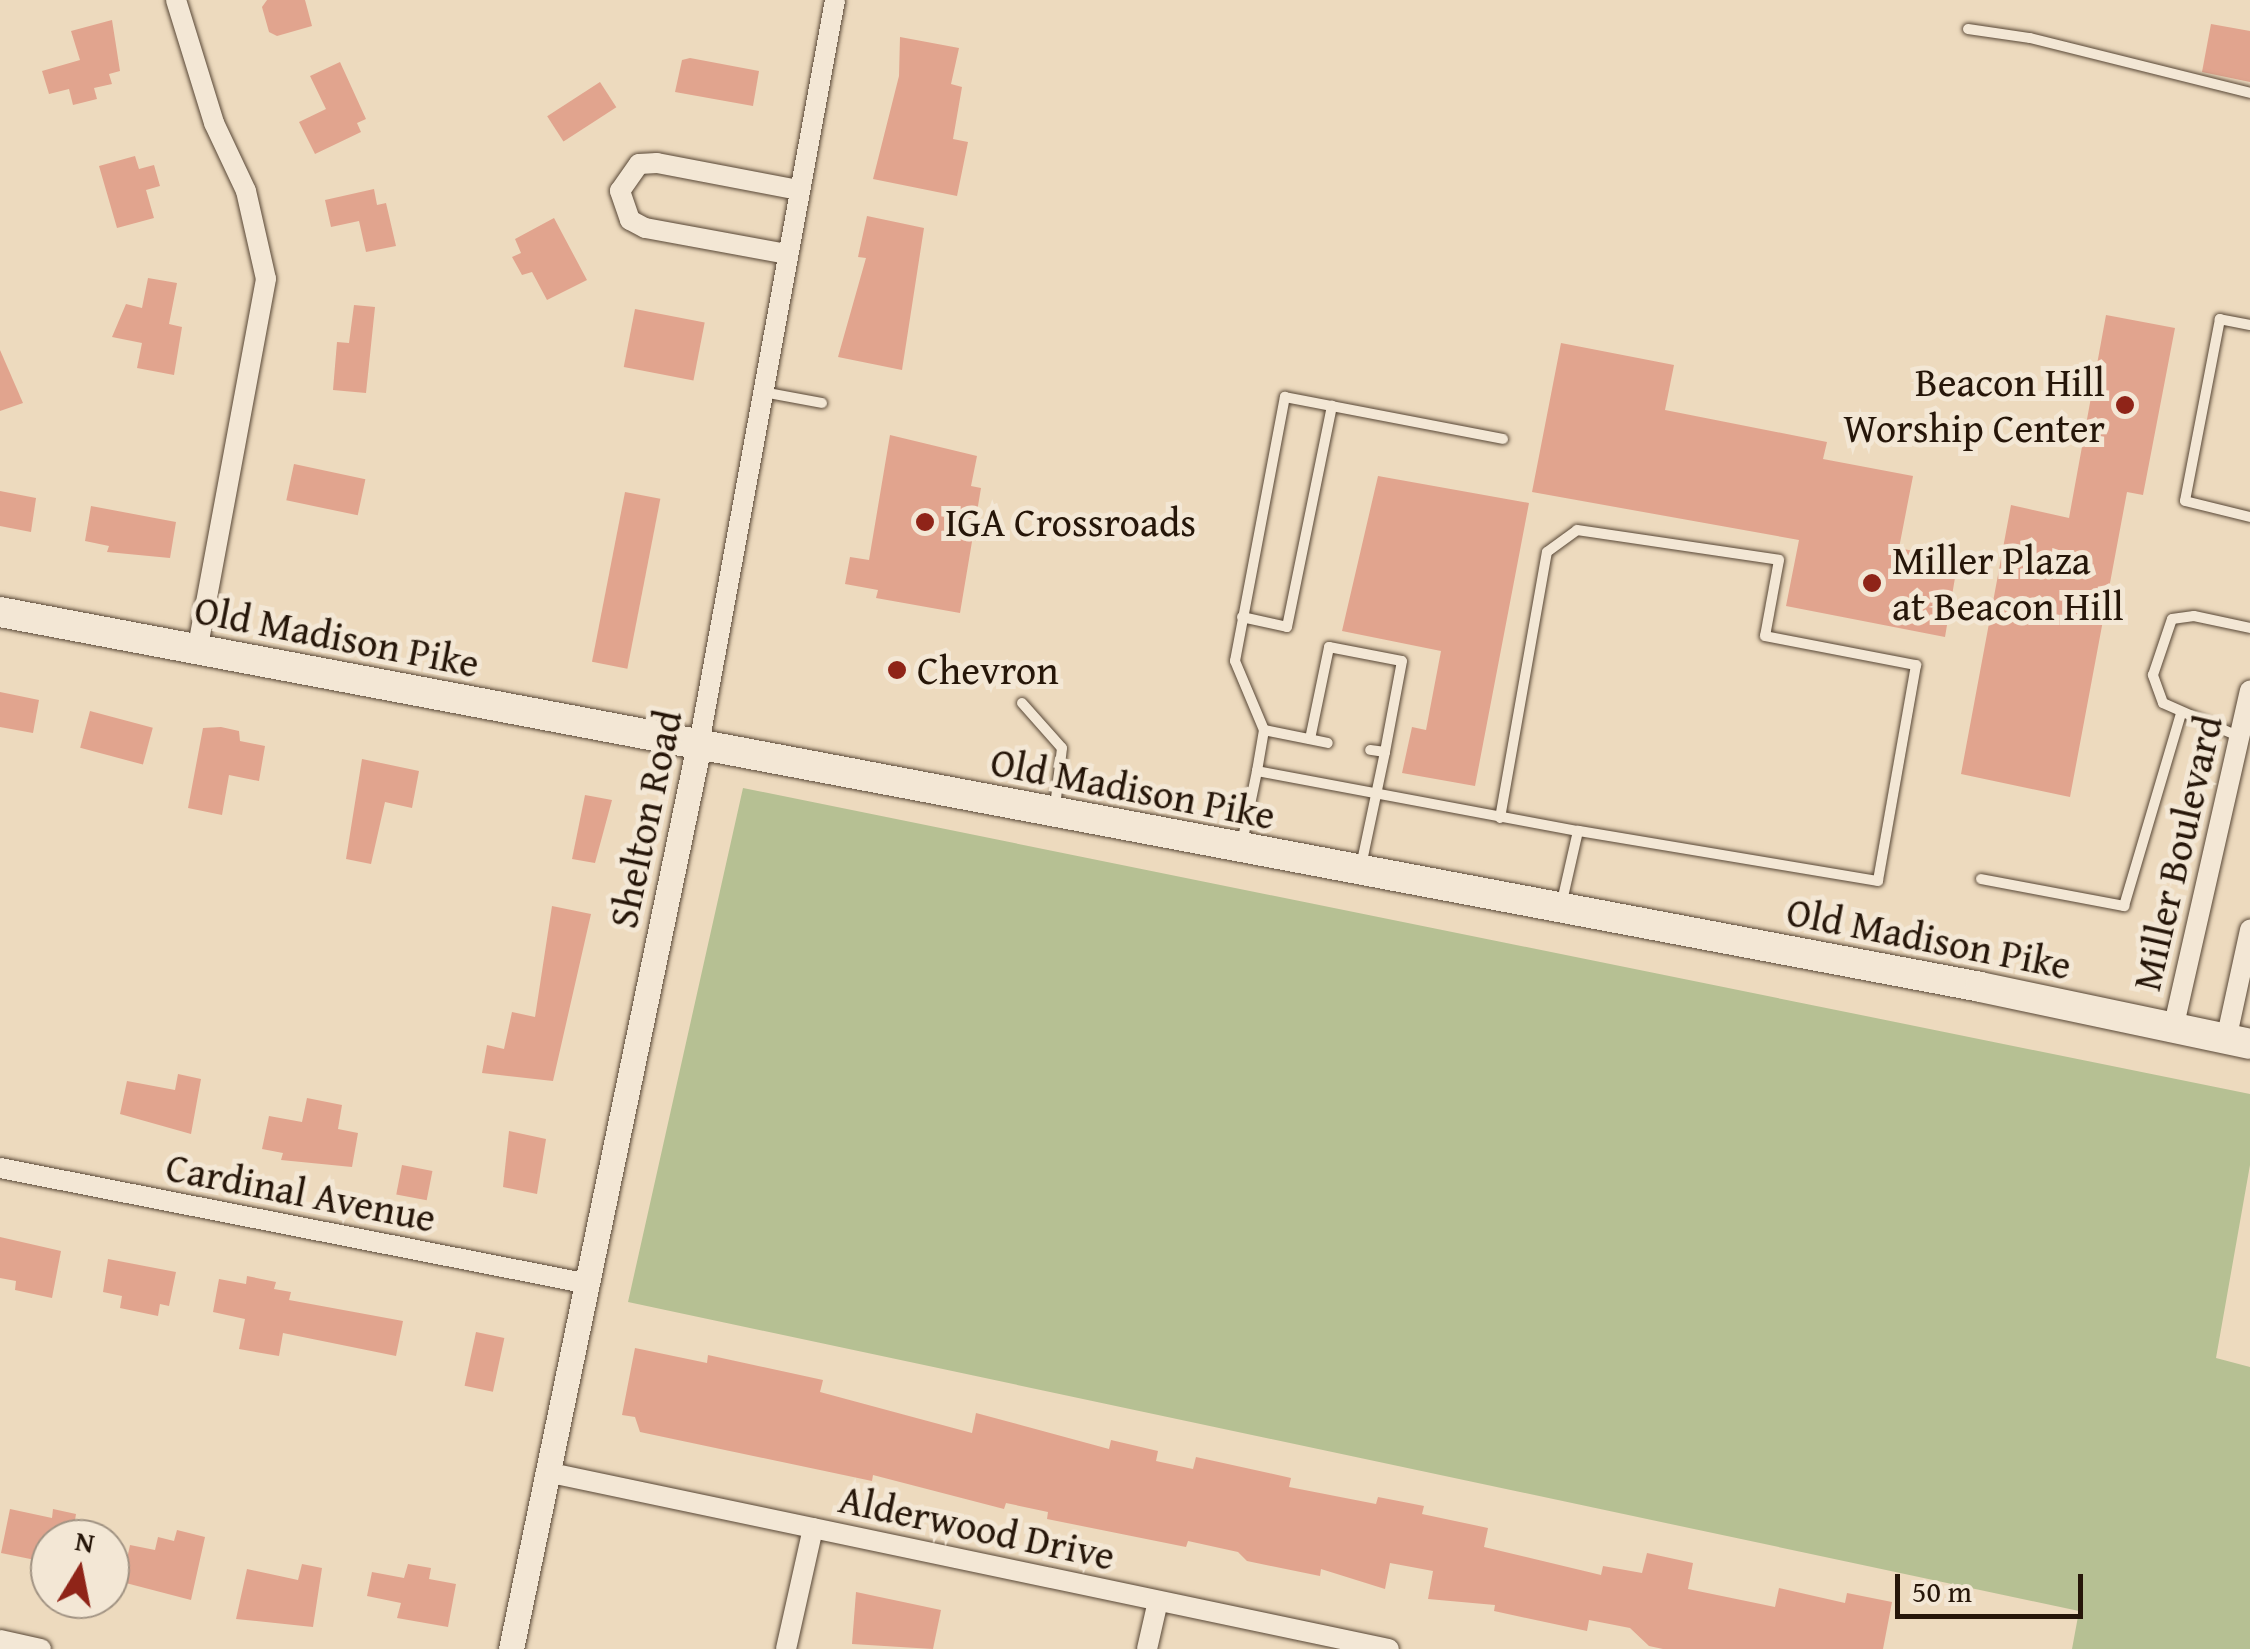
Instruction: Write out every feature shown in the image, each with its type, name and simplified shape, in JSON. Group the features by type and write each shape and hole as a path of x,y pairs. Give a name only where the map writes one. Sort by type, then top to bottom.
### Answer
{"main road":[{"name":"Old Madison Pike","path":"0,612 1560,908 2238,1042"}],"street":[{"path":"176,0 214,123 246,191 266,278 197,650"},
{"name":"Shelton Road","path":"511,1649 699,744 835,0"},
{"path":"787,254 645,228 630,220 620,191 639,164 657,163 798,190"},
{"name":"Miller Boulevard","path":"2172,1029 2245,738 2250,692"},
{"path":"2238,1042 2250,930"},
{"name":"Cardinal Avenue","path":"0,1168 589,1284"},
{"name":"Alderwood Drive","path":"550,1473 1389,1649"},
{"path":"786,1649 812,1528"},
{"path":"1147,1649 1158,1600"},
{"path":"0,1640 41,1649"}],"lane":[{"path":"1968,29 2030,38 2250,93"},
{"path":"2250,325 2220,319 2185,502 2250,518"},
{"path":"762,392 822,403"},
{"path":"1241,849 1264,730 1235,661 1285,397 1503,439"},
{"path":"1242,617 1287,627 1332,406"},
{"path":"1257,771 1500,818 1878,881 1916,665 1765,636 1779,560 1577,530 1547,552 1500,818"},
{"path":"2245,738 2162,703 2153,676 2172,619 2194,616 2250,628"},
{"path":"1310,739 1330,646 1402,661 1360,872"},
{"path":"1022,703 1062,748 1054,813"},
{"path":"1981,879 2124,906 2181,713"},
{"path":"1264,730 1328,743"},
{"path":"1370,750 1385,752"},
{"path":"1560,908 1578,831"}],"green space":[{"path":"743,788 2250,1094 2250,1165 2216,1358 2250,1367 2250,1649 2072,1649 2079,1611 628,1302"}],"building":[{"path":"267,0 305,0 312,26 277,36 269,32 262,7"},
{"path":"112,20 120,71 109,74 112,84 94,88 97,99 73,105 69,89 49,94 42,71 80,60 71,31"},
{"path":"2211,24 2250,31 2250,82 2202,72"},
{"path":"900,37 959,48 951,84 962,87 953,139 968,142 957,196 873,179 899,76"},
{"path":"690,58 759,71 753,106 675,92 682,60"},
{"path":"340,62 366,119 357,123 361,132 315,154 299,122 326,109 310,76"},
{"path":"600,82 616,107 564,141 547,116"},
{"path":"135,156 139,169 154,165 160,186 146,190 154,218 117,228 99,166"},
{"path":"374,189 377,205 386,203 396,246 366,252 359,221 331,227 325,200"},
{"path":"867,216 924,228 902,370 838,357 866,258 858,257"},
{"path":"554,218 587,280 547,300 532,272 522,275 512,257 521,253 515,239"},
{"path":"148,278 177,283 169,324 182,327 174,375 137,368 142,343 112,337 126,304 142,308"},
{"path":"354,305 375,307 366,393 333,390 337,342 349,343"},
{"path":"635,309 705,323 693,380 624,367"},
{"path":"2106,315 2175,328 2143,495 2127,492 2070,797 1961,774 2011,505 2069,518"},
{"name":"Miller Plaza at Beacon Hill","path":"1561,343 1674,365 1665,410 1827,442 1823,459 1913,476 1899,548 1958,560 1945,637 1786,606 1799,540 1532,492"},
{"path":"0,350 23,403 0,411"},
{"name":"IGA Crossroads","path":"890,435 977,456 971,486 981,488 960,613 876,598 878,590 845,584 850,557 869,560"},
{"path":"294,464 365,479 358,515 286,500"},
{"path":"1378,476 1529,503 1475,786 1402,773 1412,727 1426,730 1441,651 1342,631"},
{"path":"0,491 36,498 31,532 0,526"},
{"path":"625,492 660,499 627,669 592,662"},
{"path":"91,506 176,522 170,558 107,552 109,546 85,541"},
{"path":"0,692 39,700 33,733 0,727"},
{"path":"90,711 153,728 143,765 80,748"},
{"path":"203,728 239,731 240,741 265,746 259,781 229,775 222,815 188,808"},
{"path":"362,759 419,771 412,808 385,802 371,864 346,859"},
{"path":"585,795 612,800 595,863 572,859"},
{"path":"552,906 591,914 553,1081 482,1073 487,1045 504,1049 512,1012 535,1017"},
{"path":"178,1074 201,1079 191,1134 120,1114 127,1081 175,1090"},
{"path":"307,1098 342,1105 338,1129 358,1133 352,1167 281,1160 283,1153 262,1149 269,1116 302,1122"},
{"path":"509,1131 546,1139 537,1194 503,1187"},
{"path":"402,1165 432,1171 427,1200 396,1194"},
{"path":"0,1237 61,1251 52,1298 15,1290 16,1281 0,1278"},
{"path":"108,1259 176,1272 169,1306 160,1304 158,1316 120,1308 122,1296 103,1292"},
{"path":"247,1276 276,1282 274,1289 291,1292 289,1300 403,1321 396,1356 283,1333 279,1356 239,1349 245,1319 213,1312 219,1279 246,1284"},
{"path":"476,1332 504,1338 493,1392 465,1386"},
{"path":"635,1348 707,1363 708,1355 823,1380 820,1392 972,1433 976,1413 1109,1449 1111,1440 1158,1451 1156,1461 1193,1469 1196,1457 1291,1478 1289,1487 1376,1504 1378,1497 1424,1506 1422,1514 1488,1528 1484,1547 1601,1575 1603,1566 1642,1573 1647,1553 1693,1563 1688,1589 1775,1607 1779,1588 1845,1603 1847,1593 1892,1602 1883,1649 1663,1649 1649,1646 1630,1628 1589,1620 1587,1631 1494,1611 1495,1605 1428,1599 1433,1571 1390,1563 1385,1589 1321,1569 1320,1576 1247,1561 1238,1552 1188,1541 1186,1547 1047,1519 1048,1512 1006,1503 1004,1509 873,1475 872,1481 640,1432 635,1417 622,1415"},
{"path":"10,1509 52,1518 53,1509 76,1514 75,1519 30,1519 30,1559 1,1553"},
{"path":"177,1530 205,1537 191,1600 130,1584 130,1545 155,1550 158,1537 174,1541"},
{"path":"302,1564 322,1568 313,1627 236,1619 247,1569 298,1580"},
{"path":"408,1564 431,1568 429,1579 456,1584 448,1627 397,1618 401,1603 367,1596 372,1572 404,1578"},
{"path":"856,1592 941,1610 933,1649 852,1644"}],"place":[{"name":"Beacon Hill Worship Center","path":"2125,405"},
{"name":"IGA Crossroads","path":"925,522"},
{"name":"Miller Plaza at Beacon Hill","path":"1872,583"},
{"name":"Chevron","path":"897,670"}]}
